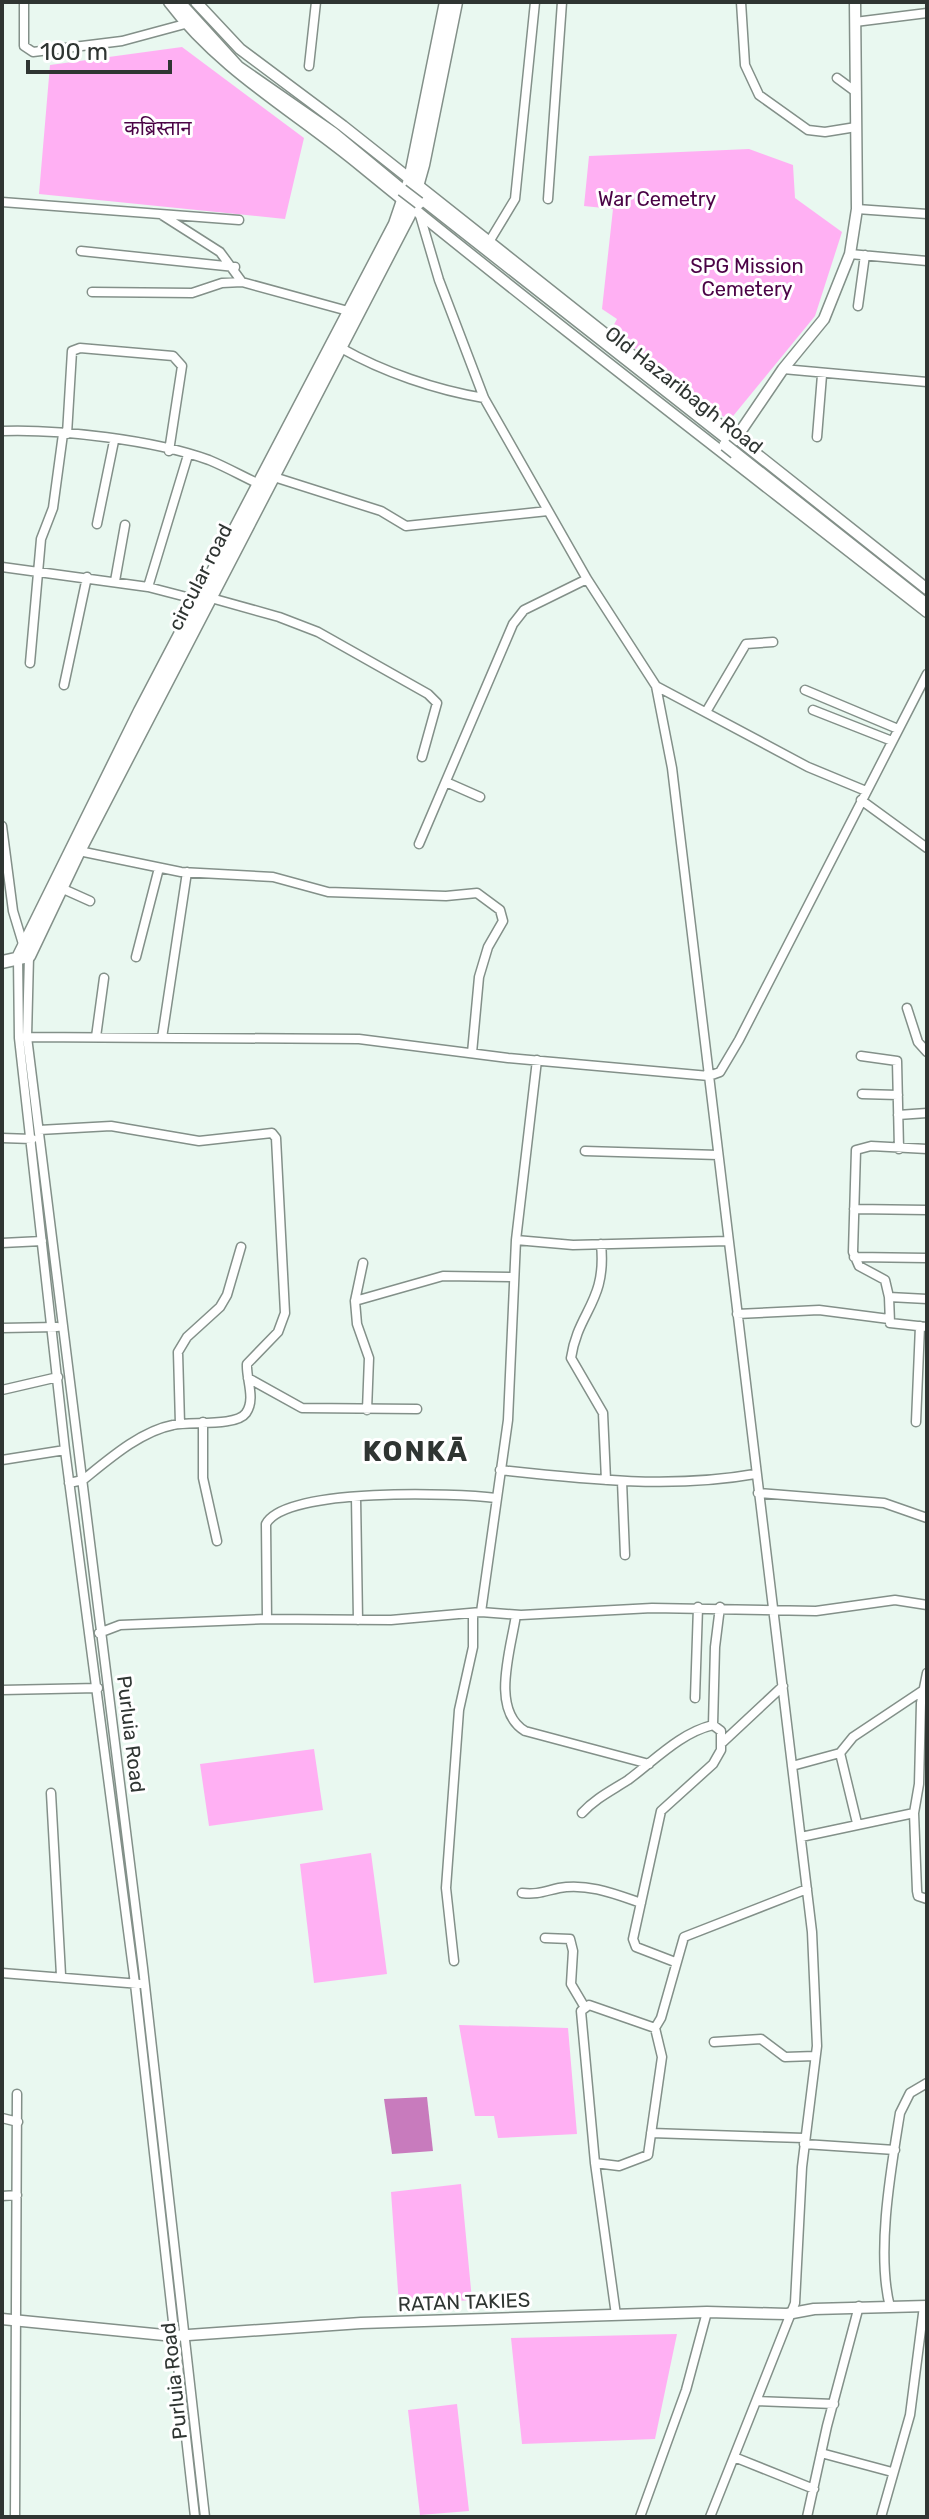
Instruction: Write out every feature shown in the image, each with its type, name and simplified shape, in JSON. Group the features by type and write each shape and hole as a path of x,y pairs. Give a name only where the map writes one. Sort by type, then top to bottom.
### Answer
{"main road":[{"path":"179,2 238,67 333,133 412,196"},
{"path":"187,2 244,61 337,128 412,196"},
{"path":"412,196 446,2"},
{"path":"412,196 456,2"},
{"name":"Old Hazaribagh Road","path":"412,196 471,236 927,605"},
{"name":"Old Hazaribagh Road","path":"412,196 731,446 926,588"},
{"name":"circular road","path":"23,952 61,888 206,600 259,484 348,311 412,196"},
{"name":"circular road","path":"23,952 341,348 412,196"},
{"path":"2,962 23,952"}],"street":[{"path":"24,2 24,46 33,52 122,41 185,24"},
{"path":"169,2 221,62 412,196 489,242 927,612"},
{"path":"196,2 240,49 412,196 439,280 484,398 587,579 656,686 672,768 801,1837 813,1960 815,2056 804,2141 792,2313 710,2517"},
{"path":"309,66 316,2"},
{"path":"489,242 515,199 535,2"},
{"path":"548,199 562,2"},
{"path":"741,2 745,65 759,95 808,130 825,132 856,127"},
{"path":"731,446 783,369 824,319 850,254 857,209 855,2"},
{"path":"855,22 927,13"},
{"path":"837,78 856,92"},
{"path":"2,202 239,220"},
{"path":"857,209 927,214"},
{"path":"160,214 220,252 235,267 242,282"},
{"path":"81,251 235,267"},
{"path":"850,254 927,261"},
{"path":"858,306 865,255"},
{"path":"92,292 192,293 222,283 242,282 348,311"},
{"path":"30,663 37,569 42,532 53,508 65,434 72,351 80,348 173,356 181,361 169,451"},
{"path":"341,348 367,363 455,393 484,398"},
{"path":"783,369 822,375 927,382"},
{"path":"817,437 822,375"},
{"path":"2,431 65,434 169,451 188,455 259,484"},
{"path":"97,524 114,441"},
{"path":"148,587 188,455"},
{"path":"274,477 381,511 406,526 548,511"},
{"path":"115,581 125,525"},
{"path":"2,567 37,569 148,587 318,632 428,694 437,703 422,757"},
{"path":"64,685 87,577"},
{"path":"419,844 513,624 524,610 587,579"},
{"path":"706,712 746,644 773,642"},
{"path":"23,1038 335,1038 709,1076 720,1072 927,674"},
{"path":"656,686 808,767 866,791"},
{"path":"805,690 898,729"},
{"path":"813,710 892,741"},
{"path":"446,782 480,797"},
{"path":"861,800 927,848"},
{"name":"Purluia Road","path":"2,826 13,911 23,952 23,1038 65,1450 140,1984"},
{"path":"79,851 187,872 273,877 306,889 328,892 446,896 477,893 485,897 500,910 503,921 488,947 479,977 472,1053"},
{"path":"136,957 159,868"},
{"path":"162,1038 187,872"},
{"path":"61,888 90,901"},
{"path":"96,1037 104,978"},
{"path":"907,1008 918,1042 927,1052"},
{"name":"Purluia Road","path":"23,1038 39,1130 65,1328 180,2336 205,2517"},
{"path":"861,1056 897,1061 899,1149"},
{"path":"454,1961 446,1888 459,1710 472,1660 510,1392 516,1240 537,1060"},
{"path":"862,1094 898,1095"},
{"path":"898,1115 927,1113"},
{"path":"39,1130 111,1126 199,1141 274,1134 280,1178 285,1313 278,1332 247,1364 250,1403 245,1414 235,1420 180,1424 144,1437 83,1480 69,1483"},
{"path":"2,1138 32,1139"},
{"path":"916,1422 924,1327 893,1325 889,1319 885,1280 859,1266 854,1257 856,1150 871,1146 927,1149"},
{"path":"585,1151 718,1155"},
{"path":"854,1209 927,1210"},
{"path":"516,1240 601,1244 728,1241"},
{"path":"2,1243 42,1241"},
{"path":"601,1244 602,1276 598,1293 580,1330 571,1358 603,1413 606,1480"},
{"path":"180,1424 178,1352 187,1337 220,1307 227,1295 241,1247"},
{"path":"854,1257 927,1258"},
{"path":"363,1263 355,1301 357,1324 369,1358 367,1410"},
{"path":"355,1301 443,1276 513,1277"},
{"path":"889,1297 927,1299"},
{"path":"737,1314 819,1310 889,1319"},
{"path":"2,1328 65,1328"},
{"path":"2,1390 58,1377"},
{"path":"248,1378 302,1408 417,1409"},
{"path":"203,1422 203,1478 217,1541"},
{"path":"2,1460 65,1450"},
{"path":"500,1470 622,1481 706,1479 755,1474"},
{"path":"622,1481 625,1555"},
{"path":"267,1619 269,1519 286,1508 356,1497 436,1492 496,1498"},
{"path":"758,1493 884,1503 927,1518"},
{"path":"356,1497 358,1620"},
{"path":"90,1635 120,1625 267,1619 358,1620 477,1613 516,1615 698,1607 773,1611 842,1609 895,1600 927,1605"},
{"path":"695,1698 698,1607"},
{"path":"713,1725 715,1647 720,1607"},
{"path":"516,1615 505,1704 514,1723 525,1731 649,1764"},
{"path":"927,1673 922,1691 919,1784 914,1813 917,1891 918,1896 927,1899"},
{"path":"675,1962 645,1952 633,1944 661,1811 713,1764 723,1742 783,1686"},
{"path":"2,1690 98,1688"},
{"path":"792,1766 840,1753 853,1737 922,1691"},
{"path":"713,1725 721,1731 723,1742"},
{"path":"582,1813 602,1794 685,1736 713,1725"},
{"path":"840,1753 857,1823"},
{"path":"51,1793 61,1975"},
{"path":"801,1837 914,1813"},
{"path":"522,1893 585,1888 608,1891 641,1903"},
{"path":"595,2163 619,2166 648,2155 662,2057 655,2028 661,2018 684,1937 807,1889"},
{"path":"545,1938 570,1939 573,1951 571,1984 584,2006 655,2028"},
{"path":"2,1973 61,1975 140,1984"},
{"path":"584,2006 580,2018 582,2043 616,2315"},
{"path":"714,2042 761,2039 785,2057 815,2056"},
{"path":"890,2307 884,2279 895,2150 905,2100 927,2083"},
{"path":"15,2517 17,2094"},
{"path":"2,2118 18,2122"},
{"path":"651,2133 804,2141 895,2150"},
{"path":"2,2196 17,2195"},
{"path":"807,2517 859,2306"},
{"name":"RATAN TAKIES","path":"2,2319 180,2336 361,2323 707,2312 792,2313 859,2306 926,2306"},
{"path":"881,2517 912,2406 926,2306"},
{"path":"640,2517 686,2390 707,2312"},
{"name":"Purluia Road","path":"180,2336 195,2517"},
{"path":"757,2401 834,2404"},
{"path":"821,2453 892,2472"},
{"path":"734,2457 814,2489"}],"green space":[{"name":"कब्रिस्तान","path":"182,47 304,138 285,219 39,194 50,65"},
{"name":"SPG Mission Cemetery","path":"749,149 793,165 795,198 842,232 815,316 729,421 611,330 617,319 602,309 613,209 584,206 589,156"},
{"path":"314,1749 323,1810 209,1826 200,1764"},
{"path":"371,1853 387,1974 314,1983 300,1864"},
{"path":"459,2025 568,2028 577,2134 498,2138 494,2116 475,2116"},
{"path":"461,2184 472,2300 399,2305 391,2192"},
{"path":"677,2334 655,2439 522,2444 511,2338"},
{"path":"457,2404 469,2511 420,2515 408,2410"}],"shaded area":[{"path":"427,2097 433,2151 392,2154 384,2099"}],"district":[{"name":"KONKĀ","path":"416,1451"}],"park label":[{"name":"War Cemetry","path":"657,199"}]}
